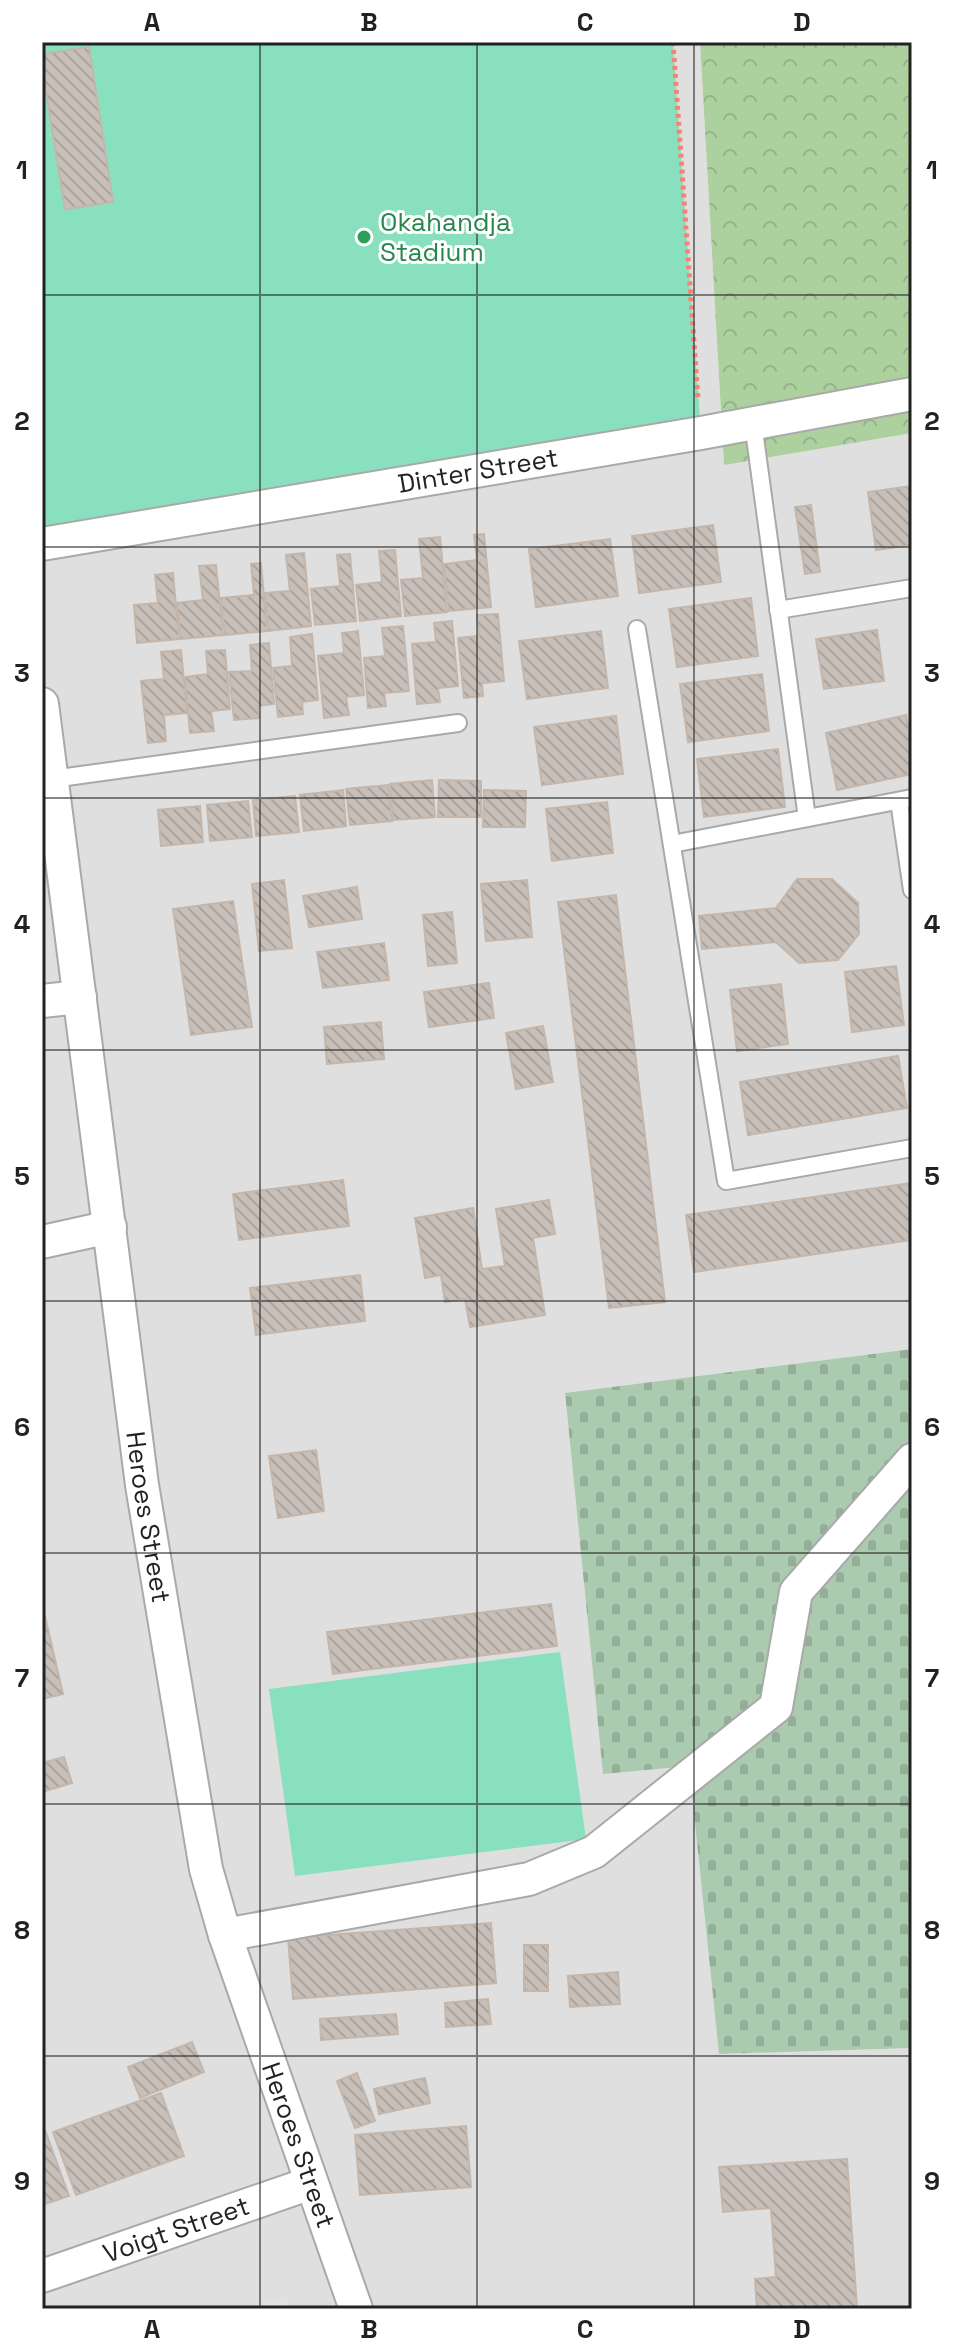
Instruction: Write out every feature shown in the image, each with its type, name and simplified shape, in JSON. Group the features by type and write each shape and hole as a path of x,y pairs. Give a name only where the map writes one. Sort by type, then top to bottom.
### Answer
{"street":[{"name":"Dinter Street","path":"42,544 701,433 912,394"},
{"name":"Heroes Street","path":"42,704 142,1485 206,1869 225,1935 356,2309"},
{"path":"42,1001 80,997"},
{"path":"42,1242 110,1227"},
{"path":"225,1935 529,1879 594,1852 776,1707 796,1592 912,1460"},
{"name":"Voigt Street","path":"42,2276 311,2183"}],"lane":[{"path":"753,423 807,818"},
{"path":"778,610 912,588"},
{"path":"637,629 726,1181 912,1148"},
{"path":"52,779 458,723"},
{"path":"672,844 905,799 912,890"}],"path":[{"path":"673,42 701,433"}],"shaded area":[{"path":"42,42 700,42 724,464 912,433 912,1349 565,1394 603,1773 689,1766 719,2054 912,2048 912,2309 42,2309"},
{"path":"287,2297 290,2309 247,2309"}],"green space":[{"name":"Okahandja Stadium","path":"42,42 673,42 701,433 42,544"},
{"path":"700,42 912,42 912,433 724,465"},
{"path":"912,1349 912,2048 719,2054 689,1766 603,1774 565,1393"},
{"path":"560,1652 586,1839 295,1876 269,1689"}],"building":[{"path":"89,47 113,202 65,209 42,54"},
{"path":"912,486 912,545 876,550 868,492"},
{"path":"811,505 820,572 805,574 795,507"},
{"path":"713,525 721,582 639,593 632,536"},
{"path":"484,534 491,607 449,611 444,564 477,560 474,535"},
{"path":"440,537 447,612 405,616 401,580 423,578 419,539"},
{"path":"610,539 618,596 536,607 529,549"},
{"path":"395,550 401,616 360,621 356,585 382,582 379,551"},
{"path":"304,553 311,626 269,631 265,593 290,591 286,555"},
{"path":"350,554 356,621 315,625 311,589 340,586 337,555"},
{"path":"261,563 267,631 225,635 221,598 254,595 251,564"},
{"path":"216,565 223,635 181,639 177,603 203,600 199,566"},
{"path":"173,573 179,639 137,643 134,605 158,603 155,575"},
{"path":"751,598 758,656 677,667 669,609"},
{"path":"498,614 504,681 482,683 483,696 464,698 458,638 479,636 477,615"},
{"path":"452,621 458,686 438,688 440,702 417,704 412,644 436,642 434,623"},
{"path":"403,626 409,691 384,693 386,706 368,708 364,658 385,656 382,628"},
{"path":"877,630 884,681 824,689 816,639"},
{"path":"358,631 364,695 346,697 349,715 324,718 318,656 344,653 342,633"},
{"path":"601,631 608,688 527,699 519,641"},
{"path":"312,634 318,700 302,702 303,714 278,717 273,668 292,666 290,637"},
{"path":"269,643 274,704 258,706 259,718 234,720 229,672 252,671 250,645"},
{"path":"181,650 187,713 164,715 166,741 148,743 141,681 164,679 161,652"},
{"path":"225,650 230,709 211,711 214,731 190,733 185,677 208,674 206,651"},
{"path":"762,674 769,731 688,742 680,684"},
{"path":"906,715 912,745 912,774 837,790 826,733"},
{"path":"616,716 623,774 542,785 534,727"},
{"path":"778,749 785,807 704,817 697,759"},
{"path":"432,780 435,817 393,820 390,784"},
{"path":"439,780 481,781 481,817 438,817"},
{"path":"388,785 392,821 350,825 346,789"},
{"path":"343,790 346,826 304,831 300,795"},
{"path":"484,790 526,791 525,827 483,827"},
{"path":"295,796 299,832 256,836 253,800"},
{"path":"248,801 252,837 210,841 207,805"},
{"path":"607,802 613,853 552,861 546,809"},
{"path":"200,806 203,842 161,846 158,810"},
{"path":"797,879 832,879 858,903 859,934 838,960 799,963 776,942 702,949 699,916 776,908"},
{"path":"284,880 292,948 259,951 252,884"},
{"path":"527,880 532,937 486,941 481,884"},
{"path":"357,887 362,919 309,927 303,896"},
{"path":"616,895 665,1302 609,1308 558,902"},
{"path":"233,901 252,1027 191,1035 173,909"},
{"path":"452,912 457,963 428,966 423,915"},
{"path":"384,943 389,980 323,988 317,952"},
{"path":"896,966 904,1025 852,1032 845,972"},
{"path":"489,983 494,1018 429,1027 424,992"},
{"path":"781,984 788,1044 737,1051 730,990"},
{"path":"381,1022 384,1059 327,1064 324,1027"},
{"path":"543,1026 553,1082 516,1089 506,1033"},
{"path":"898,1056 907,1108 748,1135 740,1082"},
{"path":"343,1180 349,1226 239,1240 233,1194"},
{"path":"912,1183 912,1240 694,1272 686,1215"},
{"path":"549,1200 555,1234 533,1238 545,1315 470,1327 465,1299 445,1302 441,1275 425,1278 415,1218 473,1208 482,1269 505,1266 496,1209"},
{"path":"360,1275 365,1321 256,1335 250,1288"},
{"path":"316,1450 324,1511 278,1518 269,1456"},
{"path":"551,1604 557,1646 333,1674 327,1632"},
{"path":"45,1616 63,1694 42,1699 42,1617"},
{"path":"64,1757 72,1783 42,1792 42,1763"},
{"path":"491,1923 496,1983 293,1999 288,1938"},
{"path":"524,1945 548,1945 548,1991 524,1991"},
{"path":"618,1972 620,2004 570,2007 568,1976"},
{"path":"488,1999 491,2024 446,2027 445,2003"},
{"path":"396,2014 398,2034 321,2040 320,2019"},
{"path":"192,2042 204,2072 140,2098 128,2067"},
{"path":"357,2073 375,2121 355,2128 337,2081"},
{"path":"425,2078 430,2103 379,2114 374,2089"},
{"path":"161,2093 184,2156 76,2195 53,2132"},
{"path":"42,2122 69,2196 42,2205"},
{"path":"466,2126 471,2187 360,2195 355,2135"},
{"path":"847,2159 857,2309 757,2309 755,2279 776,2277 771,2208 723,2212 719,2167"}],"place":[{"name":"Okahandja Stadium","path":"364,237"}]}
